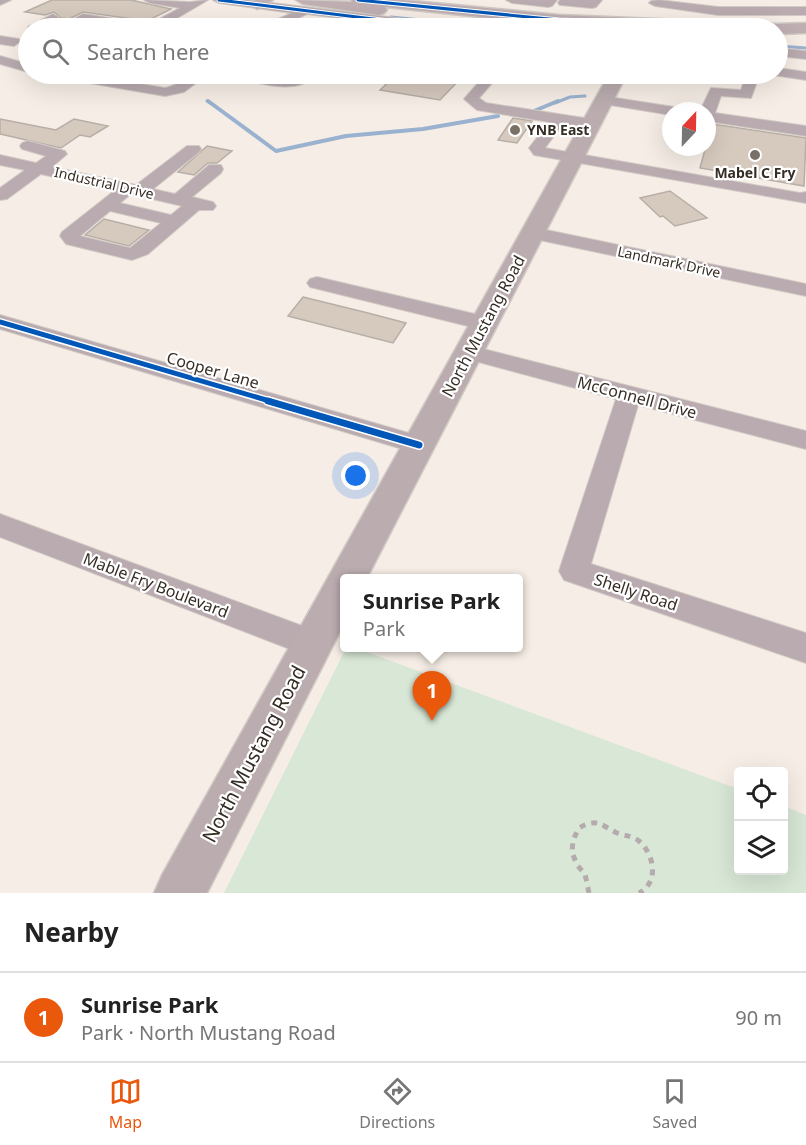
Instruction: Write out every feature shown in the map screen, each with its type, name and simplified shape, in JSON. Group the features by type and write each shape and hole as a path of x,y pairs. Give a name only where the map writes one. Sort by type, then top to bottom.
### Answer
{"highway":[{"path":"358,0 380,13 529,18"},
{"path":"303,6 446,18"},
{"path":"788,28 806,28"},
{"path":"788,36 806,36"}],"main road":[{"name":"North Mustang Road","path":"351,574 612,84"},
{"name":"North Mustang Road","path":"180,893 340,593"}],"street":[{"path":"0,2 5,0"},
{"path":"150,0 197,3"},
{"path":"219,0 303,6"},
{"path":"512,0 592,5 596,0"},
{"path":"647,18 656,2 806,11"},
{"path":"170,18 197,3"},
{"path":"257,18 267,4"},
{"path":"290,18 303,6"},
{"path":"380,13 396,18"},
{"path":"0,40 14,42"},
{"path":"788,53 806,55"},
{"path":"0,71 7,62"},
{"path":"788,74 806,76"},
{"path":"118,84 165,92 178,89 186,84"},
{"path":"484,84 471,99 482,107 559,119 597,112 662,111"},
{"path":"712,102 716,91 746,95 750,84"},
{"path":"716,116 806,131"},
{"path":"559,119 537,148 550,155 802,199 806,197"},
{"path":"1,195 59,154 28,146"},
{"path":"193,149 134,190 106,205 69,236 73,240 132,254 141,250 194,203 215,169"},
{"name":"Industrial Drive","path":"2,156 40,168 194,203"},
{"path":"106,205 175,221"},
{"name":"Landmark Drive","path":"532,233 806,290"},
{"path":"317,282 484,323"},
{"name":"Cooper Lane","path":"0,322 419,445"},
{"name":"McConnell Drive","path":"468,352 806,440"},
{"name":"Shelly Road","path":"628,395 574,572 806,648"},
{"name":"Mable Fry Boulevard","path":"0,525 313,644"}],"path":[{"path":"589,893 585,874 574,859 572,846 579,828 596,822 610,827 618,834 634,838 647,849 652,858 652,875 646,888 639,893"}],"green space":[{"path":"344,652 367,652 734,788 734,875 788,875 788,808 806,815 806,893 224,893"}],"building":[{"path":"52,0 131,0 171,9 153,18 126,18 83,12 71,18 61,18 54,12 45,15 25,12"},
{"path":"386,84 455,84 440,100 380,90"},
{"name":"YNB East","path":"513,118 532,121 517,143 498,140"},
{"path":"0,119 56,130 74,119 108,126 90,137 80,135 61,148 0,134"},
{"name":"Mabel C Fry","path":"716,125 806,138 804,186 700,168 703,156 716,156"},
{"path":"207,146 232,151 217,163 208,163 194,175 178,172"},
{"path":"670,191 707,218 675,226 663,216 660,217 640,198"},
{"path":"104,219 149,230 129,246 85,235"},
{"path":"303,297 406,323 393,343 288,316"}],"waterway":[{"path":"391,17 401,18"},
{"path":"788,47 806,48"},
{"path":"555,103 570,97 585,96"},
{"path":"208,101 276,151 346,136 423,129 498,116"},
{"path":"534,111 558,101"}],"cycle path":[{"path":"219,0 365,18"},
{"path":"358,0 539,18"},
{"path":"0,322 419,445"}],"place":[{"name":"YNB East","path":"515,130"},
{"name":"Mabel C Fry","path":"755,155"},
{"name":"Sunrise Park","path":"432,721"}]}
